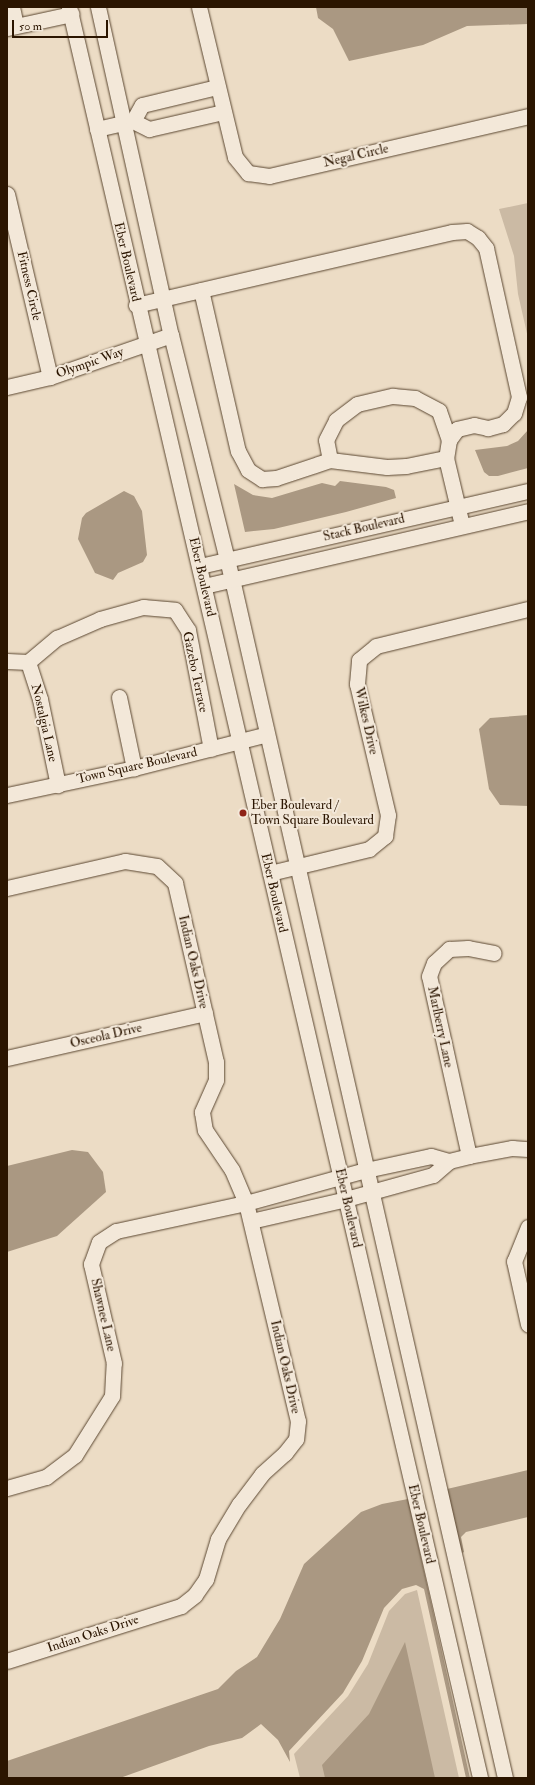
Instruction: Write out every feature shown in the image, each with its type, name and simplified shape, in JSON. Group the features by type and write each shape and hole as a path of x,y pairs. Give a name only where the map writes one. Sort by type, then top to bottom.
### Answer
{"street":[{"path":"12,7 12,27 70,11"},
{"name":"Eber Boulevard","path":"98,7 129,122 171,335 232,580 505,1778"},
{"name":"Negal Circle","path":"199,7 235,158 248,173 269,176 528,116"},
{"name":"Eber Boulevard","path":"70,11 136,304 147,344 241,741 270,873 480,1778"},
{"path":"129,122 142,105 217,87"},
{"path":"97,129 129,122 149,129 223,112"},
{"name":"Fitness Circle","path":"7,194 50,377"},
{"path":"136,304 452,232 467,231 478,238 486,248 518,397 514,413 503,424 488,428 474,426 457,429 448,440"},
{"path":"201,290 238,451 248,470 262,479 276,478 330,460 387,467 406,466 446,458"},
{"name":"Olympic Way","path":"7,387 50,377 171,335"},
{"path":"330,460 326,440 336,420 357,404 392,396 415,398 439,411 448,440 446,458 462,526"},
{"name":"Stack Boulevard","path":"200,566 528,491"},
{"name":"Stack Boulevard","path":"204,586 528,511"},
{"name":"Gazebo Terrace","path":"28,662 57,638 100,619 143,607 175,610 188,630 211,749"},
{"name":"Wilkes Drive","path":"270,873 297,868 369,849 385,836 388,815 357,684 359,660 376,646 528,609"},
{"path":"7,661 28,662"},
{"name":"Nostalgia Lane","path":"28,662 40,699 58,785"},
{"path":"118,697 134,768"},
{"name":"Town Square Boulevard","path":"7,795 134,768 267,734"},
{"name":"Indian Oaks Drive","path":"7,888 125,861 157,866 174,883 216,1062 216,1080 202,1112 205,1130 232,1170 246,1203 298,1421 296,1439 285,1453 262,1474 239,1504 218,1539 206,1579 195,1595 181,1606 7,1661"},
{"name":"Marlberry Lane","path":"469,1156 429,976 434,962 449,949 468,948 494,953"},
{"name":"Osceola Drive","path":"7,1058 204,1013"},
{"path":"250,1221 346,1199 433,1175 449,1161 512,1148 528,1149"},
{"path":"246,1203 366,1170 431,1156 449,1161"},
{"path":"283,1193 287,1212"},
{"name":"Shawnee Lane","path":"7,1488 46,1476 75,1455 112,1396 114,1363 92,1264 99,1242 116,1231 246,1203"},
{"path":"528,1227 514,1261 528,1324"}],"shaded area":[{"path":"316,7 528,7 528,24 467,26 423,45 349,61 333,29 318,18"},
{"path":"528,203 528,338 518,294 514,256 499,209"},
{"path":"528,430 528,468 498,476 489,476 484,472 475,450 507,446 518,441"},
{"path":"340,481 386,487 394,490 396,498 346,512 274,529 245,532 234,484 253,495 272,498 322,483 335,486"},
{"path":"124,491 134,496 142,511 147,555 143,562 118,573 113,580 95,573 78,539 82,518 86,513"},
{"path":"528,715 528,806 500,805 489,789 479,729 490,718"},
{"path":"72,1150 88,1152 103,1172 106,1192 57,1236 7,1252 7,1166"},
{"path":"528,1470 528,1517 466,1532 461,1537 464,1552 462,1553 447,1489"},
{"path":"408,1499 470,1778 466,1778 424,1589 416,1585 402,1589 384,1608 362,1661 343,1693 289,1751 290,1762 278,1740 261,1724 242,1738 209,1746 120,1778 7,1778 7,1761 218,1689 236,1671 257,1657 280,1619 304,1564 361,1512 382,1504"},
{"path":"417,1590 459,1778 300,1778 294,1754 348,1696 368,1664 389,1611 405,1594"},
{"path":"405,1642 435,1778 325,1778 322,1765 369,1714"}],"place":[{"name":"Eber Boulevard / Town Square Boulevard","path":"243,813"}]}
